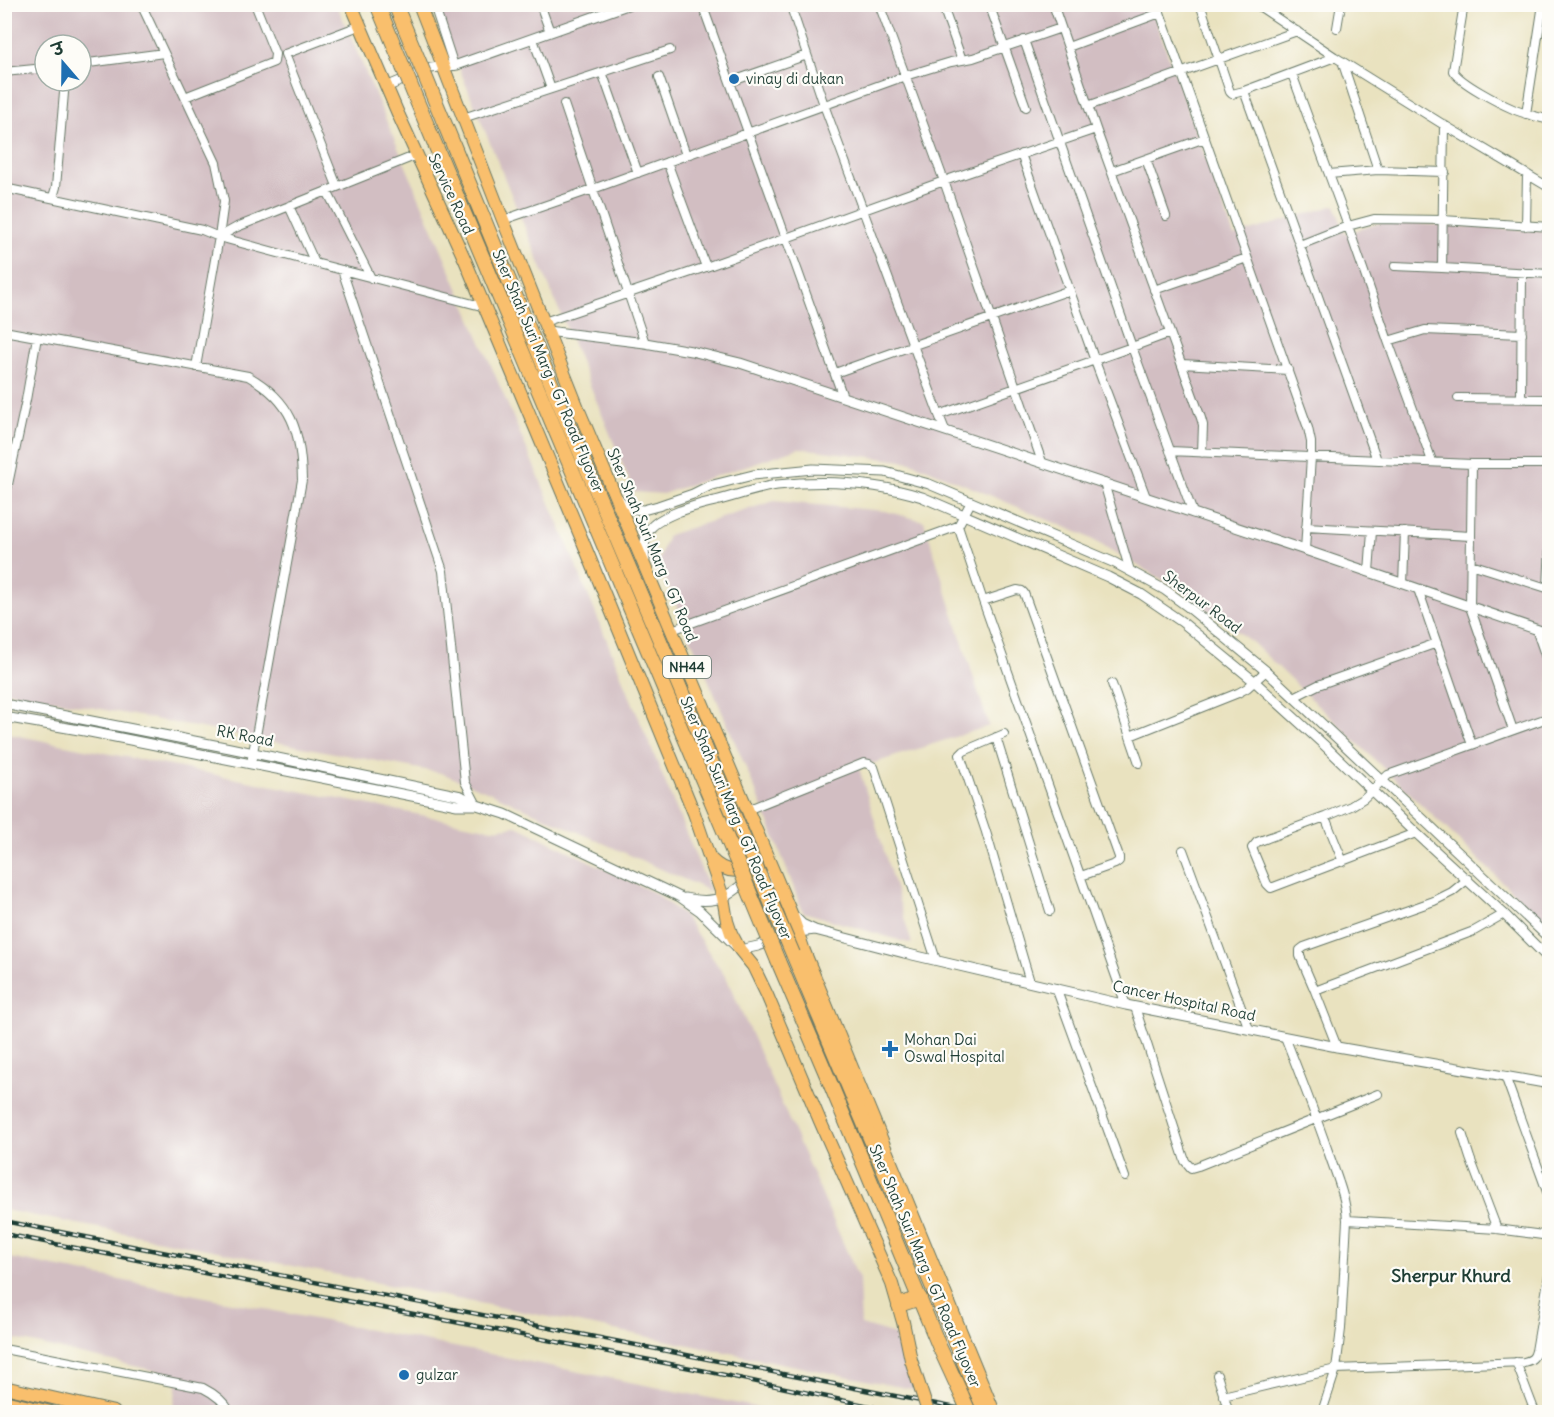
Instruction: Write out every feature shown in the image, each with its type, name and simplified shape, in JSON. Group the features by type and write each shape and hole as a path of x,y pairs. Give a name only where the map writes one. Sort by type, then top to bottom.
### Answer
{"highway":[{"name":"Sher Shah Suri Marg - GT Road Flyover","path":"377,4 969,1413"},
{"name":"Sher Shah Suri Marg - GT Road Flyover","path":"395,4 556,395 756,849 793,954 935,1282 985,1413"},
{"path":"899,1305 920,1299"}],"main road":[{"name":"Service Road","path":"351,4 485,307 711,859"},
{"path":"419,4 449,66 463,118 545,327"},
{"name":"Sher Shah Suri Marg - GT Road","path":"545,327 747,810 756,849 780,887 791,913 935,1282 950,1305 994,1413"},
{"path":"711,859 724,869 741,870 755,862 760,855 756,849"},
{"name":"NH44","path":"711,859 731,933 740,950"},
{"path":"740,950 753,966 767,995 879,1254 899,1305 911,1360 928,1413"},
{"path":"4,1387 114,1413"},
{"path":"4,1401 51,1413"}],"street":[{"path":"141,4 216,163 224,201 196,367"},
{"path":"185,97 274,62 275,54 255,4"},
{"path":"449,66 435,8 454,4"},
{"path":"540,4 550,32"},
{"path":"386,87 431,68 449,66 533,39 630,4"},
{"path":"702,4 843,397"},
{"path":"790,4 824,105 945,430"},
{"path":"879,4 944,181 1042,462"},
{"path":"942,4 963,60"},
{"path":"989,4 1026,107"},
{"path":"1053,4 1201,418 1202,453"},
{"path":"1157,4 1308,428 1311,457 1305,550"},
{"path":"1200,4 1230,92 1235,94 1339,59"},
{"path":"1256,4 1444,125 1550,188"},
{"path":"1337,28 1341,4"},
{"path":"1464,4 1453,71 1455,75 1513,110 1550,120"},
{"path":"1526,114 1544,4"},
{"path":"1068,47 1160,13"},
{"path":"338,186 285,54 359,26"},
{"path":"503,220 904,76 973,58 1061,28"},
{"path":"1088,106 1297,31"},
{"path":"533,39 551,89"},
{"path":"1024,40 1192,513"},
{"path":"463,118 669,50"},
{"path":"93,62 164,53"},
{"path":"730,82 807,56"},
{"path":"1339,59 1378,170"},
{"path":"4,72 33,69"},
{"path":"602,72 638,173"},
{"path":"1292,74 1432,461"},
{"path":"659,77 686,155"},
{"path":"1244,91 1377,460"},
{"path":"53,197 56,187 64,93"},
{"path":"564,104 645,343"},
{"path":"1442,268 1444,125"},
{"path":"545,327 629,293 1096,129"},
{"path":"1112,171 1205,138"},
{"path":"1021,154 1146,497"},
{"path":"219,237 237,226 417,155"},
{"path":"1146,159 1166,216"},
{"path":"668,162 706,267"},
{"path":"1329,174 1378,170 1444,172"},
{"path":"1526,226 1527,174"},
{"path":"4,188 202,230 219,237 485,307"},
{"path":"327,190 371,278"},
{"path":"289,206 315,263"},
{"path":"1300,245 1348,226 1374,219 1443,220 1550,227"},
{"path":"1155,290 1247,258"},
{"path":"1395,266 1550,274"},
{"path":"342,270 443,571 465,782 477,805"},
{"path":"1521,398 1522,272"},
{"path":"835,373 1070,290"},
{"path":"545,327 691,351 740,363 1042,462 1550,634"},
{"path":"1388,341 1425,330 1522,334"},
{"path":"4,331 248,376 263,385 281,402 291,418 298,434 302,480 251,765"},
{"path":"939,415 1170,333"},
{"path":"4,503 37,337"},
{"path":"1182,364 1288,370"},
{"path":"1458,398 1550,399"},
{"path":"1170,451 1472,464 1550,464"},
{"path":"1472,464 1470,607 1513,730"},
{"name":"Sherpur Road","path":"615,494 624,506 643,510 658,507 709,486 753,475 813,469 885,472 929,484 1115,563 1165,590 1266,671 1550,939"},
{"name":"Sherpur Road","path":"645,566 644,542 647,532 652,525 662,519 699,504 776,486 817,483 879,486 902,490 1108,577 1161,607 1254,681 1468,879 1550,960"},
{"path":"1104,483 1130,571"},
{"path":"709,486 715,501"},
{"path":"672,630 958,526 971,502"},
{"path":"958,526 1081,876 1131,1006 1185,1161 1191,1168 1198,1166 1378,1094"},
{"path":"1306,527 1471,536"},
{"path":"1369,572 1372,531"},
{"path":"1403,584 1405,532"},
{"path":"1470,564 1549,589 1550,543"},
{"path":"1108,577 1115,563"},
{"path":"1418,589 1472,745"},
{"path":"983,601 1017,590 1024,593 1119,857 1119,861 1115,864 1081,876"},
{"path":"1536,629 1550,669"},
{"path":"1294,697 1318,685 1437,643"},
{"path":"1130,736 1227,698 1246,688 1266,671"},
{"path":"1112,684 1139,763"},
{"name":"RK Road","path":"4,704 461,796 477,805 505,814 680,897"},
{"path":"1293,717 1303,706"},
{"name":"RK Road","path":"4,717 458,805 477,805"},
{"path":"1416,833 1271,888 1253,852 1253,845 1257,842 1351,806 1364,798 1388,775 1550,717"},
{"path":"1030,982 986,832 960,755 1000,735 1050,911"},
{"path":"747,810 864,764 874,767 936,960"},
{"path":"1325,817 1343,862"},
{"path":"1183,850 1249,1029"},
{"path":"680,897 703,901 723,897 756,876 770,878 780,887"},
{"path":"1337,1047 1300,956 1300,950 1434,901 1452,892 1468,879"},
{"path":"680,897 700,911 740,950 798,932 815,930"},
{"path":"791,913 802,924 815,930"},
{"path":"1315,991 1474,931 1504,914"},
{"name":"Cancer Hospital Road","path":"815,930 1131,1006 1337,1047 1550,1084"},
{"path":"1056,988 1125,1178"},
{"path":"1285,1036 1317,1119 1346,1205 1341,1329 1336,1369 1322,1413"},
{"path":"1505,1076 1550,1200"},
{"path":"1462,1133 1497,1229"},
{"path":"1347,1220 1497,1229 1550,1236"},
{"path":"1223,1396 1336,1369 1531,1360 1535,1357 1550,1269"},
{"path":"4,1349 203,1388 212,1392 226,1404 230,1413"},
{"path":"1516,1362 1534,1413"},
{"path":"1217,1375 1229,1413"}],"shaded area":[{"path":"4,5 337,5 561,529 710,891 489,792 441,773 5,691"},
{"path":"433,5 1150,5 1234,236 1335,205 1345,234 1383,222 1549,231 1549,927 1253,643 1177,588 1084,535 911,462 799,448 663,494 634,492"},
{"path":"774,501 885,511 924,521 989,726 859,768 912,944 803,912 766,815 658,562 668,535"},
{"path":"4,733 492,829 517,826 655,893 685,917 727,979 859,1279 861,1325 895,1335 916,1390 5,1210"},
{"path":"5,1257 780,1412 173,1411 178,1376 5,1337"}],"railway":[{"path":"4,1221 977,1412"},
{"path":"4,1234 706,1371 897,1412"}],"place":[{"name":"vinay di dukan","path":"734,79"},
{"name":"Mohan Dai Oswal Hospital","path":"890,1049"},
{"name":"gulzar","path":"404,1375"}],"district":[{"name":"Sherpur Khurd","path":"1451,1276"}]}
